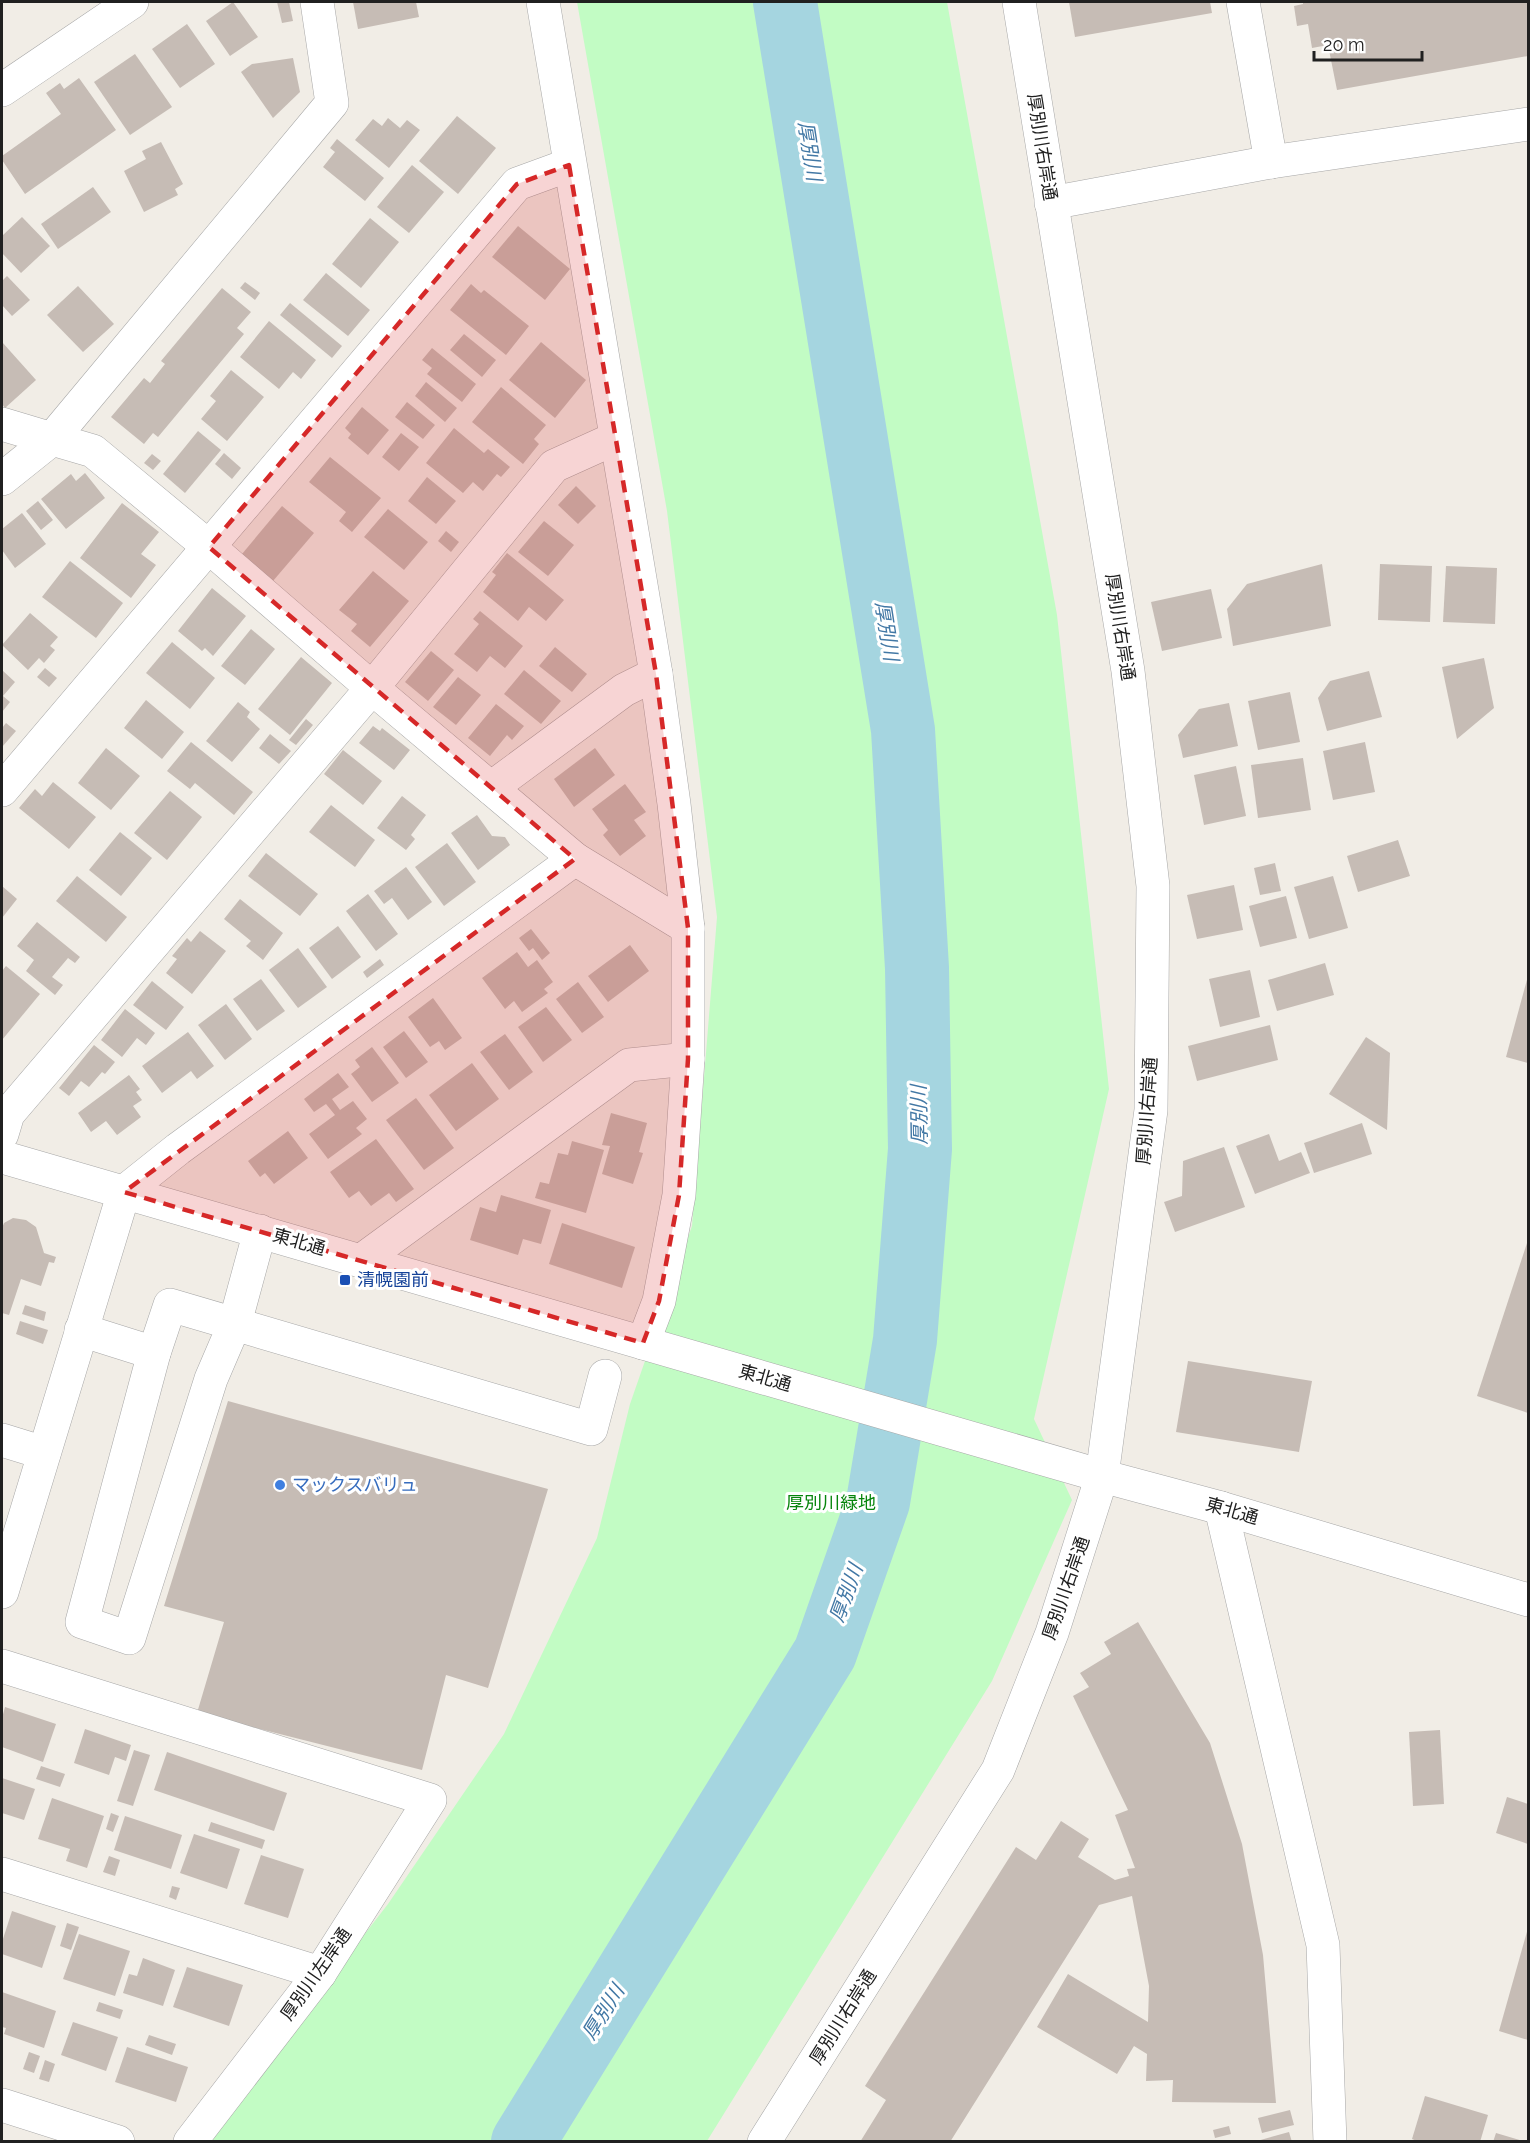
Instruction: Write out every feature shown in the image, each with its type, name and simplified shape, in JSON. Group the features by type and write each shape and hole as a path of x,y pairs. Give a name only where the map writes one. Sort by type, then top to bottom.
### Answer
{"street":[{"path":"2,90 132,2"},
{"path":"2,479 52,439 332,103 317,2"},
{"path":"543,2 656,675 688,928 688,1059 679,1195 659,1301 644,1343"},
{"name":"厚別川右岸通","path":"764,2142 998,1770 1052,1633 1102,1476 1151,1110 1153,886 1128,670 1018,2"},
{"path":"1243,2 1271,162"},
{"path":"1051,203 1271,162 1528,124"},
{"path":"2,790 517,184 569,165"},
{"path":"2,424 93,451 575,859 688,928"},
{"path":"2,1134 8,1114 372,688 554,466 616,438"},
{"path":"491,788 624,690 656,675"},
{"path":"2,1592 124,1192 178,1149 575,859"},
{"path":"362,1260 629,1065 688,1059"},
{"name":"東北通","path":"2,1157 1102,1476 1221,1508 1528,1600"},
{"path":"260,1231 235,1323 211,1378 129,1638 82,1622 154,1353 170,1305 235,1323 591,1429 605,1376"},
{"path":"81,1330 154,1353"},
{"path":"2,1440 44,1452"},
{"path":"1221,1508 1323,1945 1330,2142"},
{"name":"厚別川左岸通","path":"2,1666 430,1800 320,1973 190,2142"},
{"path":"2,1874 320,1973"},
{"path":"2,2105 118,2142"}],"highlighted area":[{"path":"569,165 656,674 688,928 688,1059 679,1195 659,1301 643,1343 124,1192 575,859 209,547 517,184"}],"green space":[{"name":"厚別川緑地","path":"577,2 947,2 1057,615 1109,1089 1034,1419 1072,1500 992,1681 707,2141 203,2142 388,1904 504,1734 597,1538 630,1404 692,1226 717,917 667,511"}],"building":[{"path":"233,2 258,37 230,56 206,21"},
{"path":"277,2 289,2 293,21 282,23"},
{"path":"353,2 416,2 419,17 358,29"},
{"path":"1069,2 1210,2 1212,13 1075,37"},
{"path":"1303,2 1528,2 1528,56 1337,90 1328,45 1312,48 1308,24 1297,26 1294,6 1303,4"},
{"path":"187,24 215,64 180,88 152,49"},
{"path":"135,54 172,107 130,135 94,82"},
{"path":"293,58 300,92 273,118 241,72 252,64"},
{"path":"79,78 116,130 25,194 2,160 2,156 61,114 46,93 60,83 64,89"},
{"path":"457,116 496,148 458,194 419,161"},
{"path":"388,118 400,128 407,120 420,130 389,168 355,140 373,119 382,126"},
{"path":"337,139 384,178 365,201 323,167 335,152 330,148"},
{"path":"161,142 183,184 175,189 178,195 144,212 124,171 146,159 142,151"},
{"path":"412,165 444,192 409,233 377,207"},
{"path":"93,187 111,212 58,249 41,224"},
{"path":"22,217 50,246 21,273 2,253 2,236"},
{"path":"370,218 399,242 361,288 332,264"},
{"path":"518,226 570,269 545,300 492,257"},
{"path":"326,273 370,310 348,336 303,300"},
{"path":"7,276 30,300 12,316 2,305 2,281"},
{"path":"245,282 260,293 255,300 240,288"},
{"path":"471,284 481,293 484,290 529,326 506,355 450,310"},
{"path":"78,286 114,324 83,352 47,315"},
{"path":"222,288 251,312 237,328 244,334 158,437 153,433 144,444 111,417 144,378 150,383 165,364 161,361"},
{"path":"290,303 342,346 332,358 280,315"},
{"path":"269,321 316,360 301,379 293,372 279,389 240,357"},
{"path":"464,334 496,360 482,377 450,350"},
{"path":"2,342 36,380 5,408 2,404"},
{"path":"541,342 586,380 555,418 509,380"},
{"path":"432,348 476,384 462,402 427,374 432,368 422,360"},
{"path":"231,370 264,397 227,441 201,419 216,401 210,396"},
{"path":"426,382 457,408 445,422 415,396"},
{"path":"501,387 546,425 534,439 539,444 523,464 472,422"},
{"path":"407,402 435,425 423,439 395,417"},
{"path":"362,407 389,430 368,455 348,438 351,434 345,428"},
{"path":"454,428 484,453 488,449 510,467 501,477 497,474 483,491 473,482 463,493 426,463"},
{"path":"198,431 221,450 185,493 163,474"},
{"path":"401,433 419,447 399,471 382,457"},
{"path":"224,453 241,468 232,479 215,464"},
{"path":"152,454 161,461 153,470 144,463"},
{"path":"330,457 381,498 352,532 339,521 346,512 309,482"},
{"path":"85,473 105,498 66,529 41,499 71,474 76,481"},
{"path":"427,477 456,501 436,524 408,501"},
{"path":"576,486 596,506 578,524 558,505"},
{"path":"38,501 53,520 41,530 26,511"},
{"path":"122,503 159,532 141,554 156,565 131,598 80,558"},
{"path":"282,506 314,533 273,581 242,554"},
{"path":"388,509 428,542 404,570 364,537"},
{"path":"22,513 46,544 15,568 2,550 2,529"},
{"path":"544,521 574,545 548,576 518,552"},
{"path":"446,531 459,542 451,552 438,541"},
{"path":"507,553 564,600 546,621 529,607 518,621 483,592 496,575 492,572"},
{"path":"70,561 123,603 96,638 42,597"},
{"path":"1322,564 1331,626 1233,646 1227,609 1247,584"},
{"path":"1380,564 1432,566 1430,622 1378,620"},
{"path":"1446,566 1497,568 1495,624 1443,622"},
{"path":"373,571 409,601 370,647 351,631 357,624 339,610"},
{"path":"212,588 246,616 213,656 205,648 202,651 178,631"},
{"path":"1211,589 1222,638 1162,651 1151,602"},
{"path":"480,611 523,646 505,668 490,656 477,672 454,654 479,624 473,619"},
{"path":"30,613 58,637 50,646 55,650 44,663 39,658 28,670 2,645"},
{"path":"251,629 275,649 245,685 221,666"},
{"path":"172,642 215,678 190,709 146,673"},
{"path":"555,647 587,674 572,692 539,666"},
{"path":"431,651 454,670 428,701 405,682"},
{"path":"301,657 332,683 290,735 258,709"},
{"path":"1484,658 1494,708 1457,739 1442,667"},
{"path":"45,668 57,678 49,687 37,677"},
{"path":"2,670 15,682 3,696 10,702 2,712"},
{"path":"524,670 561,701 541,724 504,694"},
{"path":"1369,671 1382,717 1327,731 1318,698 1330,681"},
{"path":"458,677 481,695 456,725 433,707"},
{"path":"1290,692 1300,742 1258,750 1248,701"},
{"path":"146,700 184,732 162,759 124,728"},
{"path":"238,702 250,712 247,717 260,729 232,762 206,741"},
{"path":"1229,703 1238,746 1183,758 1178,735 1199,709"},
{"path":"496,704 524,726 512,740 507,735 490,756 468,738"},
{"path":"306,719 313,725 296,745 289,740"},
{"path":"6,723 16,731 2,747 2,728"},
{"path":"373,726 380,731 382,728 410,750 394,770 359,743"},
{"path":"270,734 291,751 279,764 259,748"},
{"path":"191,742 253,792 234,815 195,783 190,789 167,771"},
{"path":"1365,742 1375,792 1333,800 1323,751"},
{"path":"106,748 140,776 111,810 78,783"},
{"path":"595,748 615,775 574,807 554,779"},
{"path":"343,750 382,781 363,805 324,774"},
{"path":"1303,758 1311,810 1258,818 1251,765"},
{"path":"1236,766 1246,816 1204,825 1194,775"},
{"path":"53,782 96,817 69,849 19,808 35,789 42,796"},
{"path":"625,784 646,812 634,820 646,836 620,856 603,835 608,830 592,809"},
{"path":"170,791 202,817 167,860 134,833"},
{"path":"402,796 426,815 411,835 415,839 406,850 377,828"},
{"path":"331,805 375,840 355,867 309,832"},
{"path":"477,815 492,836 505,837 510,845 478,870 451,833"},
{"path":"120,832 152,858 121,896 89,870"},
{"path":"1398,840 1410,876 1358,892 1347,856"},
{"path":"447,843 476,882 444,906 415,867"},
{"path":"266,853 318,894 300,916 248,876"},
{"path":"1275,863 1281,891 1260,895 1254,868"},
{"path":"406,867 432,902 408,920 392,898 384,904 374,891"},
{"path":"77,876 127,917 106,942 56,901"},
{"path":"1333,876 1348,928 1309,939 1294,887"},
{"path":"1234,885 1243,930 1197,939 1187,895"},
{"path":"2,886 17,899 2,918"},
{"path":"368,894 398,934 376,951 346,911"},
{"path":"1286,896 1297,938 1260,947 1249,906"},
{"path":"240,899 283,933 263,960 246,946 251,941 224,919"},
{"path":"37,922 80,957 75,963 68,958 52,977 63,985 55,995 26,971 34,960 17,946"},
{"path":"338,926 361,957 332,979 309,948"},
{"path":"531,929 550,953 542,960 533,948 529,951 519,938"},
{"path":"200,931 226,951 192,994 166,973 177,959 172,956 187,938 191,942"},
{"path":"630,945 649,971 608,1002 588,976"},
{"path":"298,948 327,987 298,1008 269,970"},
{"path":"517,952 528,967 537,960 553,982 544,989 548,993 522,1012 514,1001 505,1009 482,978"},
{"path":"380,959 384,965 367,978 363,972"},
{"path":"1325,963 1334,995 1277,1011 1268,980"},
{"path":"6,966 40,994 2,1040 2,971"},
{"path":"1250,970 1260,1017 1220,1027 1209,979"},
{"path":"1528,976 1528,1063 1506,1057"},
{"path":"261,979 285,1011 257,1031 233,999"},
{"path":"152,981 184,1007 166,1030 133,1005"},
{"path":"578,982 604,1017 582,1033 556,999"},
{"path":"433,998 462,1038 445,1050 439,1041 430,1047 408,1017"},
{"path":"226,1004 252,1039 225,1060 198,1025"},
{"path":"546,1007 572,1040 543,1062 518,1027"},
{"path":"125,1009 155,1033 146,1045 137,1038 122,1057 101,1040"},
{"path":"1270,1025 1278,1060 1197,1081 1188,1046"},
{"path":"404,1031 428,1062 406,1078 383,1047"},
{"path":"188,1032 214,1066 197,1079 191,1071 162,1093 142,1066"},
{"path":"505,1034 533,1072 509,1090 480,1052"},
{"path":"1366,1037 1390,1053 1387,1130 1329,1094"},
{"path":"94,1045 115,1062 105,1074 102,1072 89,1087 81,1081 69,1096 59,1088"},
{"path":"372,1047 399,1083 372,1102 351,1074 360,1067 355,1060"},
{"path":"472,1063 499,1099 456,1131 429,1095"},
{"path":"338,1073 349,1087 332,1099 340,1110 353,1101 367,1119 356,1128 362,1134 328,1159 309,1134 335,1115 326,1104 314,1112 304,1099"},
{"path":"129,1075 140,1089 136,1092 142,1100 133,1106 141,1117 117,1135 106,1121 91,1132 78,1113"},
{"path":"416,1098 454,1148 424,1170 386,1120"},
{"path":"611,1113 647,1123 639,1152 643,1153 633,1184 602,1174 610,1146 602,1145"},
{"path":"1362,1123 1372,1154 1314,1173 1304,1143"},
{"path":"288,1131 308,1158 274,1184 265,1173 260,1177 248,1161"},
{"path":"1269,1134 1279,1161 1301,1152 1310,1173 1255,1194 1236,1146"},
{"path":"376,1139 414,1189 396,1202 389,1193 371,1206 359,1191 349,1198 330,1172"},
{"path":"572,1141 604,1150 586,1213 535,1198 540,1182 549,1184 558,1153 568,1155"},
{"path":"1224,1147 1245,1207 1175,1232 1164,1202 1182,1196 1183,1161"},
{"path":"501,1195 551,1210 541,1244 523,1239 518,1255 470,1240 480,1207 496,1212"},
{"path":"13,1218 26,1220 36,1227 44,1253 56,1257 54,1263 49,1262 41,1286 21,1279 9,1315 2,1313 2,1228 4,1223"},
{"path":"562,1223 635,1247 622,1288 549,1264"},
{"path":"1528,1240 1528,1413 1477,1396"},
{"path":"25,1305 46,1312 44,1321 22,1314"},
{"path":"20,1321 48,1330 43,1344 16,1334"},
{"path":"1188,1361 1312,1381 1299,1452 1176,1432"},
{"path":"228,1401 548,1489 488,1688 446,1675 422,1770 197,1713 224,1622 164,1606"},
{"path":"1138,1622 1210,1743 1242,1844 1263,1955 1276,2103 1172,2102 1173,2080 1146,2081 1147,2054 1134,2046 1117,2074 1037,2027 1068,1974 1148,2022 1149,1986 1132,1896 1099,1905 950,2142 860,2142 886,2100 865,2086 1016,1847 1036,1860 1061,1821 1089,1839 1078,1857 1115,1880 1129,1876 1127,1869 1135,1868 1115,1815 1128,1810 1073,1696 1089,1687 1080,1673 1111,1654 1104,1642"},
{"path":"5,1707 56,1724 43,1762 2,1747 2,1718"},
{"path":"85,1729 131,1745 126,1761 115,1757 109,1775 74,1763"},
{"path":"1440,1730 1444,1804 1413,1806 1409,1732"},
{"path":"134,1750 150,1755 133,1806 117,1801"},
{"path":"167,1752 287,1793 274,1831 154,1790"},
{"path":"41,1766 65,1774 60,1787 36,1779"},
{"path":"2,1778 35,1789 24,1820 2,1813"},
{"path":"1507,1797 1528,1804 1528,1844 1496,1833"},
{"path":"52,1798 104,1816 87,1868 66,1861 70,1849 38,1839"},
{"path":"111,1813 119,1816 113,1832 106,1829"},
{"path":"125,1816 182,1835 171,1869 114,1850"},
{"path":"211,1822 265,1840 262,1849 208,1831"},
{"path":"194,1834 240,1849 227,1889 180,1873"},
{"path":"261,1855 304,1869 288,1918 244,1904"},
{"path":"109,1856 120,1860 115,1876 103,1872"},
{"path":"172,1886 180,1888 176,1900 169,1897"},
{"path":"12,1911 56,1926 42,1968 2,1954 2,1942"},
{"path":"67,1923 79,1927 71,1950 60,1946"},
{"path":"1528,1928 1528,2040 1499,2031"},
{"path":"79,1934 130,1951 115,1996 63,1979"},
{"path":"143,1958 175,1970 163,2006 123,1993 129,1974 137,1976"},
{"path":"187,1967 243,1985 229,2026 173,2007"},
{"path":"2,1992 56,2011 44,2048 4,2034 6,2028 2,2027"},
{"path":"99,2002 123,2010 120,2019 96,2011"},
{"path":"73,2022 118,2037 106,2071 61,2055"},
{"path":"149,2035 176,2044 172,2055 145,2045"},
{"path":"127,2047 188,2067 176,2102 115,2082"},
{"path":"29,2052 40,2056 34,2073 23,2069"},
{"path":"45,2060 55,2064 49,2082 39,2079"},
{"path":"1425,2096 1488,2115 1480,2142 1419,2142 1412,2139"},
{"path":"1290,2110 1294,2125 1262,2133 1258,2118"},
{"path":"1229,2126 1231,2134 1215,2138 1213,2130"},
{"path":"1289,2132 1292,2142 1257,2142 1257,2141"},
{"path":"1496,2133 1523,2141 1523,2142 1493,2142"}],"waterway":[{"name":"厚別川","path":"523,2142 825,1653 878,1502 905,1340 920,1149 917,968 903,730 785,2"}],"place":[{"name":"清幌園前","path":"345,1280"},
{"name":"マックスバリュ","path":"280,1485"}]}
